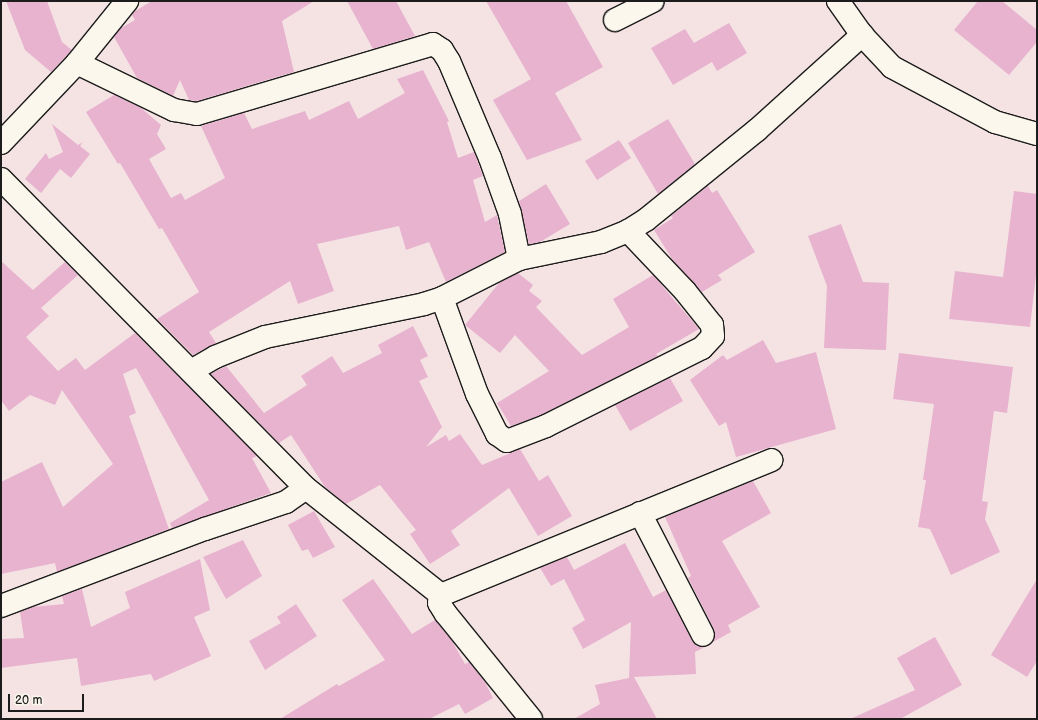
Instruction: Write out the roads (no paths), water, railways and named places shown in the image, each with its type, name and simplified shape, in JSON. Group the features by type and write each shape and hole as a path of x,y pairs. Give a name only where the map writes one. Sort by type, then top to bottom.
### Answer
{"street":[{"path":"1,143 78,63 127,1"},
{"path":"615,20 653,1"},
{"path":"838,1 862,35 892,67 995,122 1037,134"},
{"path":"191,371 215,357 265,337 384,314 442,298 519,260 601,242 628,231 647,220 757,130 862,35"},
{"path":"78,63 174,110 197,114 433,44 442,50 449,61 490,158 510,214 519,260"},
{"path":"1,179 306,488 441,595"},
{"path":"442,298 477,394 497,434 507,441 546,426 702,348 713,336 712,325 685,291 628,231"},
{"path":"441,595 771,460"},
{"path":"1,606 205,529 286,502 306,488"},
{"path":"640,513 703,635"},
{"path":"441,595 439,603 446,614 531,719"}]}
